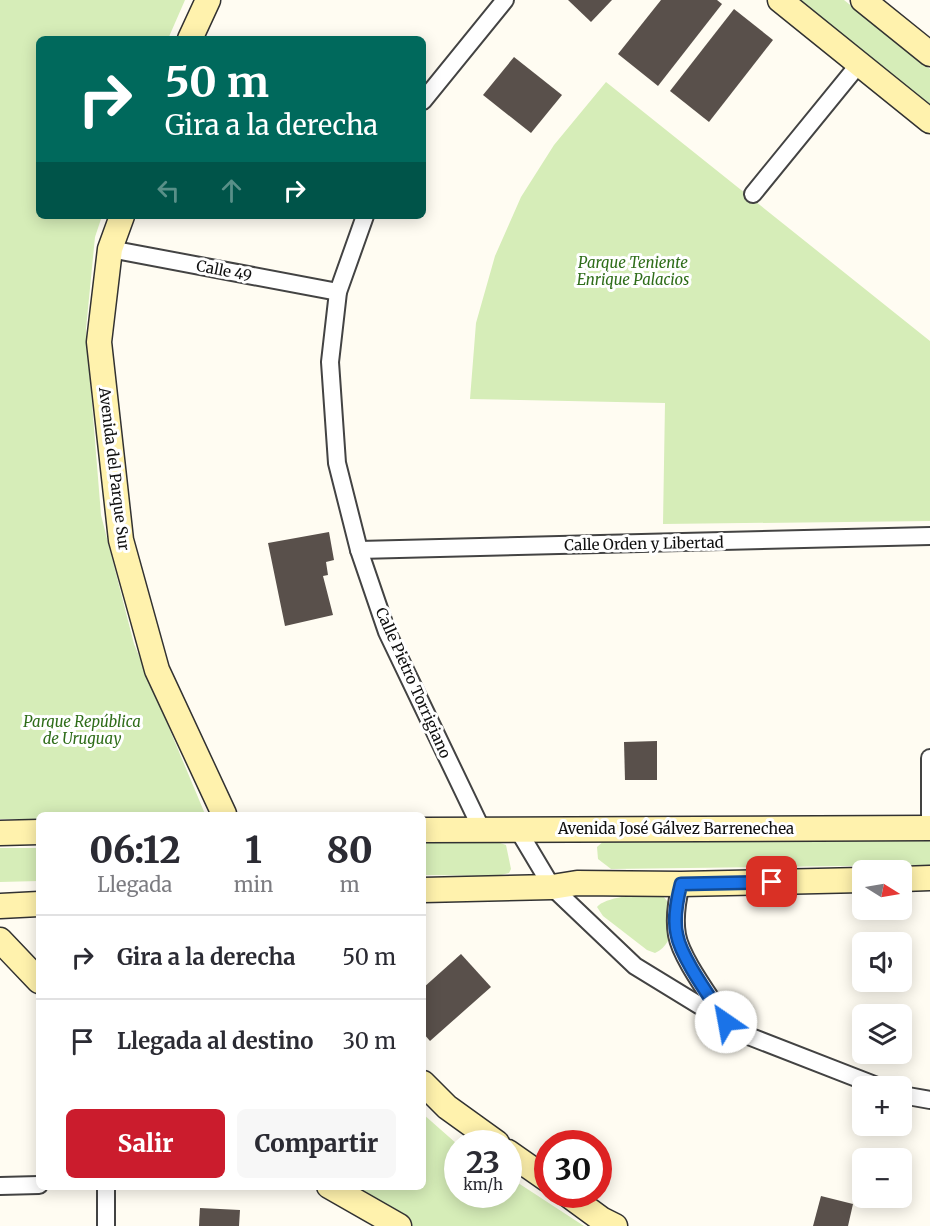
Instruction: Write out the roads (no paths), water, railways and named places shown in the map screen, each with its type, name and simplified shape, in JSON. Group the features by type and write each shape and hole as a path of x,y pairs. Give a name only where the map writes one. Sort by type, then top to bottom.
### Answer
{"main road":[{"path":"190,36 208,0"},
{"path":"780,0 930,122"},
{"path":"862,0 930,54"},
{"name":"Avenida del Parque Sur","path":"121,219 110,249 99,342 121,540 157,670 223,812"},
{"name":"Avenida José Gálvez Barrenechea","path":"426,830 930,828"},
{"path":"0,833 36,832"},
{"path":"912,879 930,878"},
{"path":"426,890 552,887 577,883 681,884 852,880"},
{"path":"0,906 36,904"},
{"path":"0,940 36,978"},
{"path":"426,1086 447,1107 479,1130"},
{"path":"332,1190 399,1226"},
{"path":"586,1208 615,1226"}],"street":[{"path":"426,97 505,0"},
{"path":"753,194 859,64"},
{"name":"Calle Pietro Torrigiano","path":"364,219 338,292 330,362 337,463 358,550 387,632 482,830"},
{"name":"Calle 49","path":"110,249 338,292"},
{"name":"Calle Orden y Libertad","path":"358,550 930,537"},
{"path":"930,758 930,828"},
{"path":"518,830 552,887 635,966 751,1037 852,1076"},
{"path":"681,884 676,905 677,936 692,969 726,1022"},
{"path":"912,1097 930,1100"},
{"path":"0,1186 36,1185"},
{"path":"106,1190 106,1226"}],"park label":[{"name":"Parque Teniente Enrique Palacios","path":"633,272"},
{"name":"Parque República de Uruguay","path":"82,730"}]}
